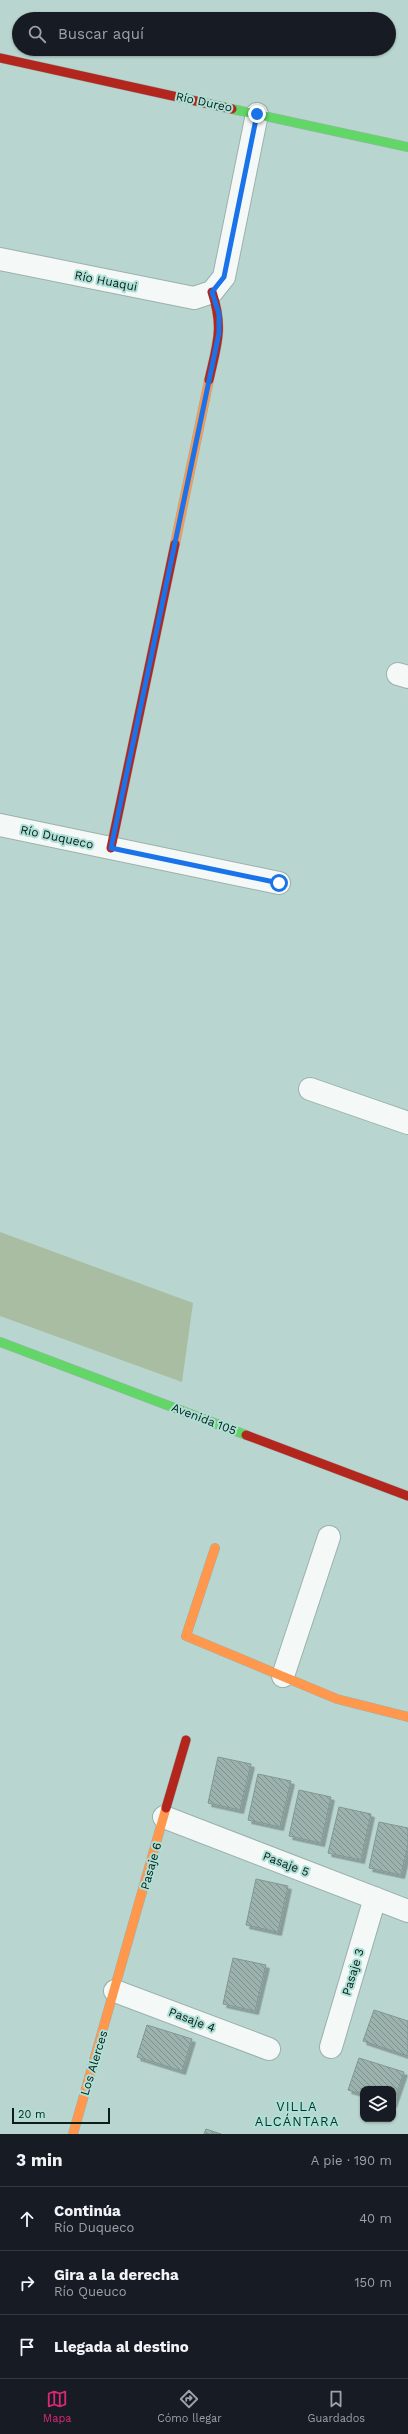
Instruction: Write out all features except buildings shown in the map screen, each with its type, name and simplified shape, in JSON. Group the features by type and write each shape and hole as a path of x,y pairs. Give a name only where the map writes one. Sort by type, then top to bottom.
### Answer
{"street":[{"name":"Río Dureo","path":"0,58 408,147"},
{"path":"111,848 219,333 219,314 212,292 224,277 257,114"},
{"name":"Río Huaqui","path":"0,259 194,298 212,292"},
{"name":"Río Duqueco","path":"0,825 279,883"},
{"path":"310,1089 408,1123"},
{"name":"Avenida 105","path":"0,1342 408,1496"},
{"path":"283,1676 329,1537"},
{"path":"215,1548 186,1636 337,1699 408,1717"},
{"name":"Pasaje 6","path":"115,1991 186,1740"},
{"name":"Pasaje 5","path":"164,1817 408,1911"},
{"name":"Pasaje 3","path":"331,2047 375,1898"},
{"name":"Pasaje 4","path":"115,1991 269,2049"},
{"name":"Los Alerces","path":"73,2134 115,1991"}],"green space":[{"path":"0,1232 193,1303 182,1382 0,1316"}],"traffic: fast":[{"path":"232,109 408,147"},
{"path":"0,1342 246,1435"}],"traffic: slow":[{"path":"175,544 209,380"},
{"path":"215,1548 186,1636 337,1699 408,1717"},
{"path":"73,2134 166,1808"}],"traffic: jam":[{"path":"0,58 232,109"},
{"path":"209,380 218,336 218,316 212,292"},
{"path":"111,848 175,544"},
{"path":"246,1435 408,1496"},
{"path":"166,1808 186,1740"}],"district":[{"name":"VILLA ALCÁNTARA","path":"297,2114"}],"route":[{"path":"257,114 224,277 219,286 212,292 217,303 219,314 219,333 111,848 279,883"}]}
